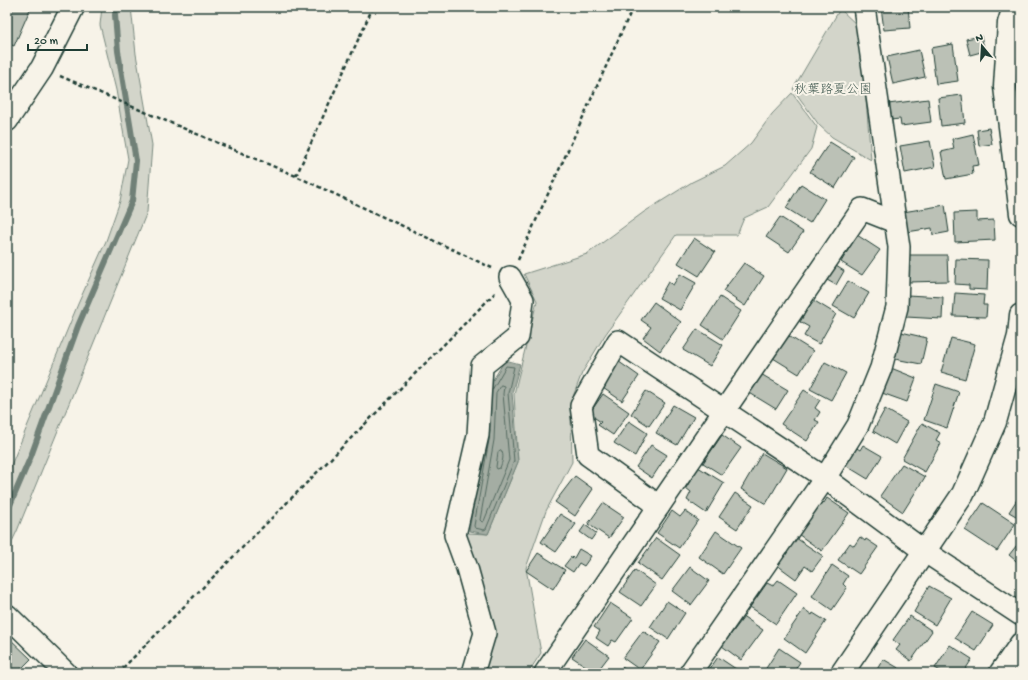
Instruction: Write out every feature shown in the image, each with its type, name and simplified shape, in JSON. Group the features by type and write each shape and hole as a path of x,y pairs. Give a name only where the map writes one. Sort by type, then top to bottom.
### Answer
{"street":[{"path":"7,120 42,68 73,7"},
{"path":"690,673 825,478 858,425 881,368 897,307 899,247 864,7"},
{"path":"1014,7 1009,23 1005,87 1021,214"},
{"path":"545,673 862,209 895,222"},
{"path":"473,673 485,633 456,535 478,435 482,366 518,337 522,300 510,277"},
{"path":"842,673 963,494 995,422 1019,336 1021,315"},
{"path":"659,506 588,455 581,406 618,342 825,478 924,551 1021,615"},
{"path":"7,615 66,673"},
{"path":"1000,673 1021,643"}],"path":[{"path":"296,176 373,7"},
{"path":"118,673 510,277 633,7"},
{"path":"42,68 296,176 510,277"}],"green space":[{"path":"102,7 131,7 136,54 152,145 147,212 17,531 7,552 7,475 78,304 106,241 120,201 128,159 116,90 100,25"},
{"name":"秋葉路夏公園","path":"840,9 860,28 871,160 832,137 819,125 793,89"},
{"path":"792,93 817,127 811,149 768,207 744,218 737,235 676,235 605,335 582,373 574,394 571,416 572,462 546,511 526,568 541,653 528,673 473,673 484,629 456,535 467,533 488,534 518,462 514,394 537,301 524,274 587,254 644,212 692,182 725,166 751,143 772,114"}],"water":[{"path":"505,360 520,364 512,393 518,462 487,534 469,531 485,439 487,390"}],"building":[{"path":"7,7 31,7 14,46 7,43"},
{"path":"881,7 908,7 910,28 884,30"},
{"path":"981,36 985,51 970,55 966,39"},
{"path":"953,44 958,81 936,84 931,48"},
{"path":"919,50 925,77 893,84 887,57"},
{"path":"962,95 965,123 941,126 938,98"},
{"path":"928,99 931,122 901,126 900,119 890,120 888,104"},
{"path":"989,128 992,144 979,146 977,130"},
{"path":"973,134 979,165 972,166 973,174 946,179 941,152 954,149 952,139"},
{"path":"930,141 935,167 905,173 900,146"},
{"path":"830,142 854,157 835,188 810,172"},
{"path":"801,184 825,199 810,223 786,208"},
{"path":"945,205 949,232 933,235 932,228 907,232 903,212"},
{"path":"977,212 977,221 994,220 995,240 955,242 954,213"},
{"path":"780,217 803,232 789,252 766,237"},
{"path":"857,235 880,250 862,275 841,262"},
{"path":"694,238 715,252 699,276 678,263"},
{"path":"908,255 947,255 948,281 908,282"},
{"path":"956,259 988,260 987,290 969,289 969,285 955,284"},
{"path":"744,263 764,276 745,306 723,291"},
{"path":"836,266 844,271 836,285 827,280"},
{"path":"680,274 696,283 680,310 659,298 668,282 673,285"},
{"path":"848,281 869,293 854,318 833,306"},
{"path":"955,293 984,295 983,305 987,305 986,317 953,316"},
{"path":"907,295 943,297 942,319 906,317"},
{"path":"720,297 741,311 723,339 702,325"},
{"path":"813,300 836,314 819,344 804,336 809,327 800,322"},
{"path":"654,302 681,322 660,351 643,338 651,327 641,320"},
{"path":"697,329 723,345 710,366 683,350"},
{"path":"901,332 927,338 921,364 895,359"},
{"path":"787,335 813,351 799,374 773,358"},
{"path":"951,338 975,344 965,379 941,372"},
{"path":"615,359 639,376 622,401 597,384"},
{"path":"825,362 846,373 831,400 810,389"},
{"path":"891,368 916,378 907,402 882,393"},
{"path":"759,373 788,390 776,409 748,392"},
{"path":"936,384 959,392 947,428 924,420"},
{"path":"804,390 820,400 815,408 820,412 815,420 819,422 807,441 781,424"},
{"path":"646,391 665,403 649,426 631,414"},
{"path":"603,394 629,412 613,435 598,425 601,422 589,414"},
{"path":"673,405 694,417 677,445 656,433"},
{"path":"885,409 907,422 895,444 873,431"},
{"path":"629,421 647,433 635,456 614,443"},
{"path":"922,423 940,433 936,440 941,443 925,472 902,459"},
{"path":"1021,434 1021,448 1015,446"},
{"path":"722,435 741,448 722,475 703,463"},
{"path":"651,445 667,455 652,478 636,467"},
{"path":"863,445 882,456 868,479 845,465 855,447 860,450"},
{"path":"762,453 787,468 766,504 741,489"},
{"path":"902,464 925,477 903,512 880,496"},
{"path":"698,467 724,483 706,513 687,500 691,492 686,488"},
{"path":"575,476 593,489 575,516 555,502"},
{"path":"735,493 753,505 737,529 719,517"},
{"path":"827,498 849,513 822,551 795,532 822,501 824,503"},
{"path":"1018,498 1021,500 1021,519 1009,512"},
{"path":"603,503 624,517 609,538 588,524"},
{"path":"983,503 1015,524 997,551 965,530"},
{"path":"672,511 680,517 685,511 698,520 679,548 657,533"},
{"path":"560,514 576,524 556,552 541,542"},
{"path":"585,525 596,533 591,540 580,532"},
{"path":"716,531 741,548 723,574 699,557"},
{"path":"860,537 878,547 859,574 838,560 850,543 854,546"},
{"path":"656,538 680,555 662,580 638,563"},
{"path":"796,538 823,556 812,571 805,566 796,579 777,565"},
{"path":"1021,540 1021,565 1009,555"},
{"path":"579,549 591,556 584,566 579,563 573,572 564,566 571,557 574,558"},
{"path":"538,553 565,570 553,589 526,571"},
{"path":"832,565 848,576 843,584 847,588 832,610 812,596"},
{"path":"690,567 709,581 691,605 672,591"},
{"path":"635,570 656,585 641,606 620,592"},
{"path":"778,580 797,593 776,624 750,607 767,583 773,586"},
{"path":"929,586 951,598 935,625 914,612"},
{"path":"667,601 685,613 668,639 650,627"},
{"path":"610,603 633,618 616,642 612,640 608,646 596,638 600,631 594,627"},
{"path":"804,609 812,615 813,613 826,621 805,653 784,638"},
{"path":"972,612 993,625 976,651 955,638"},
{"path":"910,616 932,631 911,661 896,650 900,645 893,640"},
{"path":"744,617 763,630 741,660 722,646"},
{"path":"643,631 660,642 640,670 623,658"},
{"path":"7,636 31,659 17,673 7,673"},
{"path":"585,639 609,656 596,673 572,657"},
{"path":"950,645 972,659 963,673 944,673 935,668"},
{"path":"779,648 800,662 793,673 763,673"},
{"path":"718,657 739,671 738,673 707,673"},
{"path":"883,659 907,673 875,673"},
{"path":"622,667 630,673 617,673"}],"waterway":[{"path":"7,512 31,456 78,326 132,201 136,161 118,51 115,15 116,7"}]}
